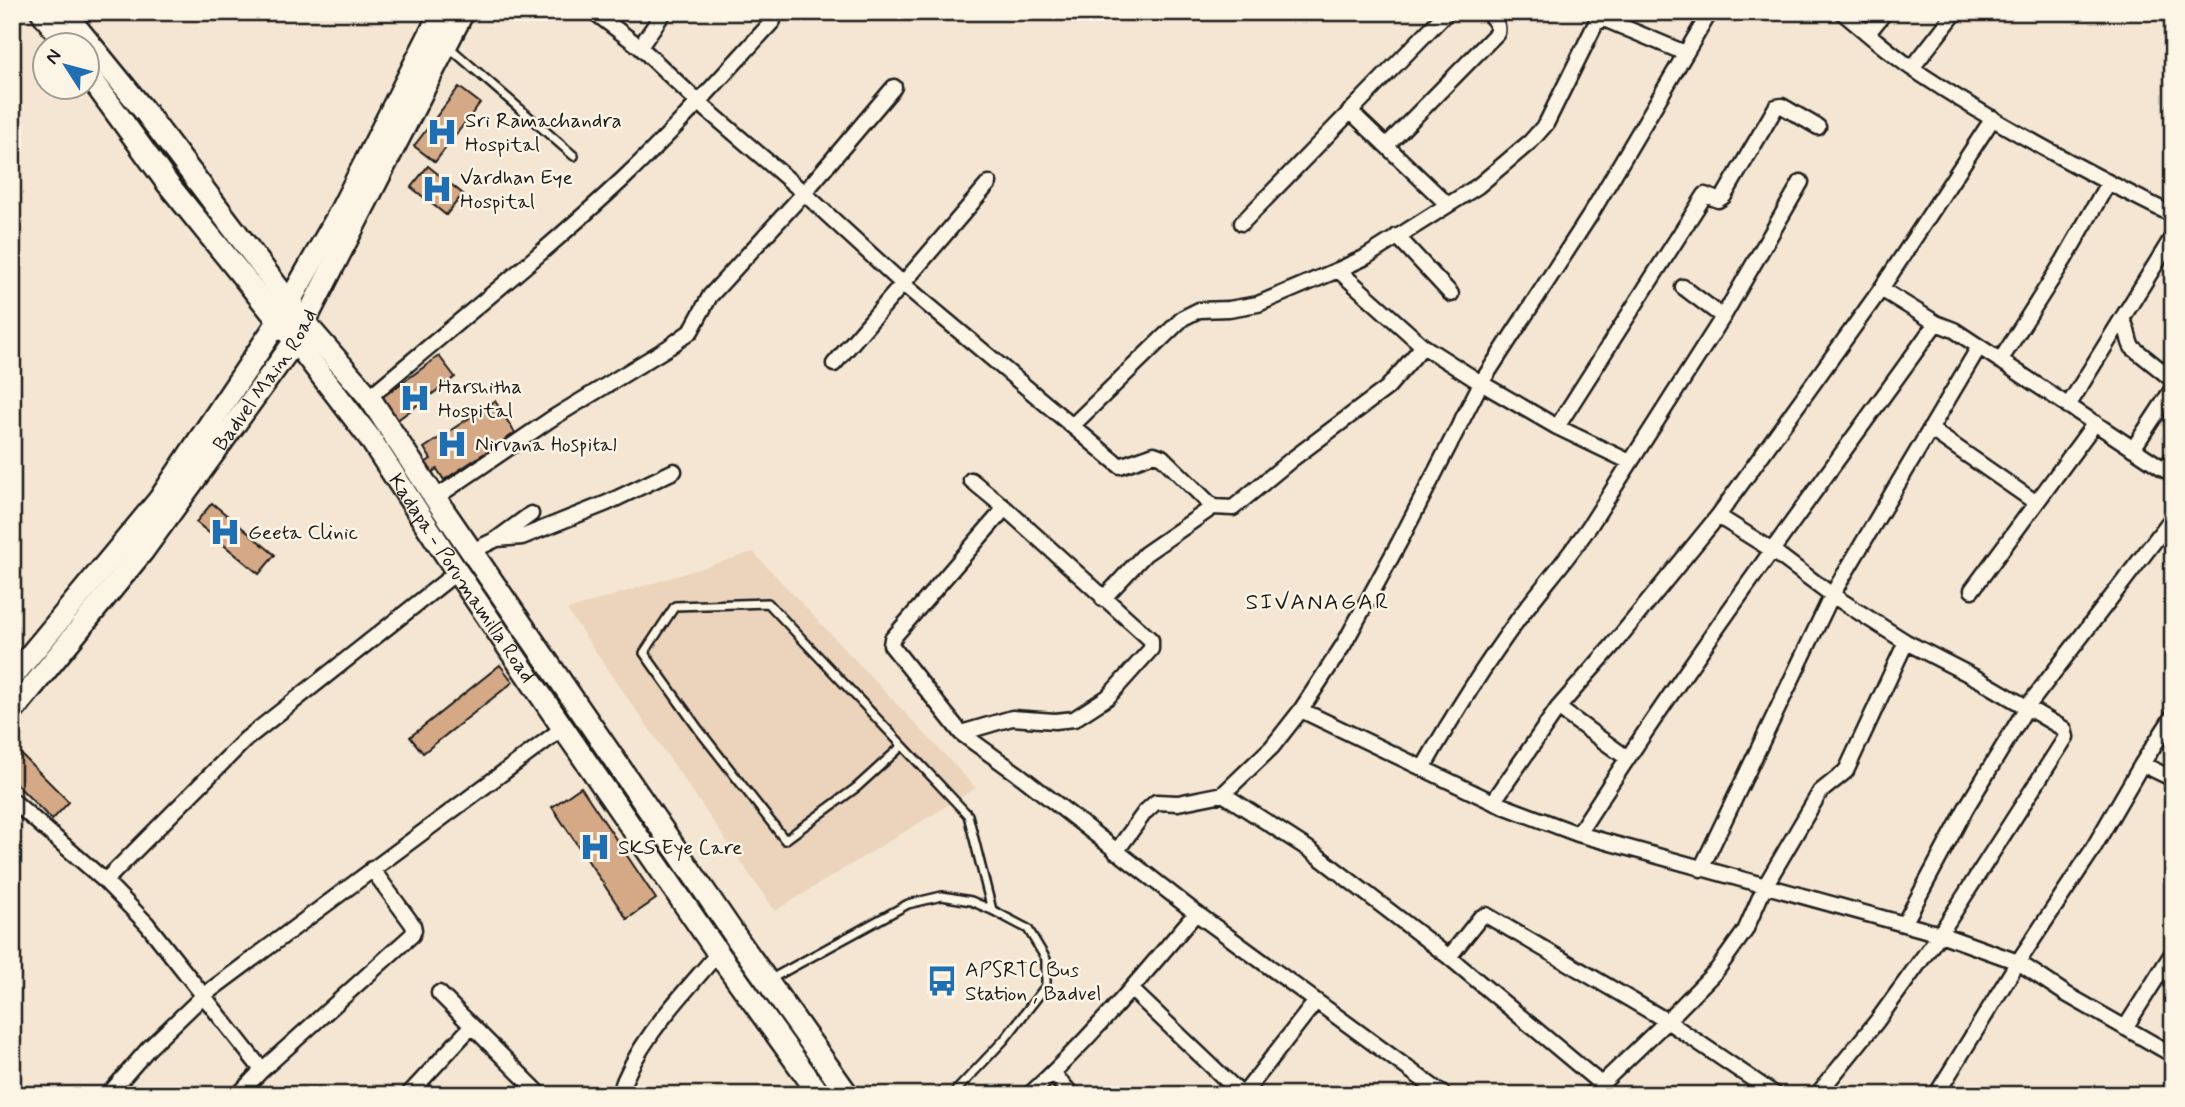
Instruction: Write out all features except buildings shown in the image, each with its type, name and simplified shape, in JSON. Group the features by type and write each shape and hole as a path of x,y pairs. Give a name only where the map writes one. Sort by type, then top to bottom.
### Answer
{"main road":[{"path":"42,12 56,32"},
{"path":"64,12 146,113 290,301 300,331 369,397 435,498 848,1095"},
{"name":"Badvel Main Road","path":"12,677 159,500 278,322 338,216 441,12"},
{"name":"Badvel Main Road","path":"12,712 142,552 300,331 463,12"},
{"name":"Kadapa - Porumamilla Road","path":"102,93 168,184 278,322 300,331 457,572 563,728 820,1095"}],"street":[{"path":"594,12 640,47 903,284 1120,466 1154,454 1162,457 1213,507"},
{"path":"640,47 664,12"},
{"path":"1242,223 1447,12"},
{"path":"1387,145 1497,33 1498,28 1493,17 1485,12"},
{"path":"1116,852 1145,812 1156,803 1178,803 1223,794 1272,747 1301,710 1344,644 1480,383 1589,217 1710,12"},
{"path":"1842,12 1912,68 1993,118 2108,183 2173,215"},
{"path":"1868,33 1885,12"},
{"path":"1912,68 1956,12"},
{"path":"1073,425 1183,318 1199,310 1258,304 1338,270 1364,258 1478,186 1531,141 1546,124 1596,23 1604,19 1685,53"},
{"path":"369,397 537,256 623,178 773,21"},
{"path":"435,498 551,419 691,331 710,296 804,193 894,88"},
{"path":"1557,427 1705,195 1718,200 1724,196 1776,107 1782,106 1818,127"},
{"path":"1350,111 1448,205"},
{"path":"1493,802 1558,708 1718,516 1881,289 1993,118"},
{"path":"1423,768 1444,731 1518,619 1573,551 1723,317 1801,182"},
{"path":"834,364 989,183"},
{"path":"2000,361 2064,260 2108,183"},
{"path":"1397,236 1451,294"},
{"path":"2068,406 2173,236"},
{"path":"1338,270 1423,346 1480,383 1557,427 1630,462"},
{"path":"1683,287 1723,317"},
{"path":"1881,289 1936,323 1954,330 2133,449 2170,467"},
{"path":"2122,320 2132,347 2173,380"},
{"path":"1578,835 1627,758 1772,550 1936,323"},
{"path":"1103,599 1145,554 1213,507 1233,508 1387,387 1423,346"},
{"path":"1701,869 1832,595 1979,346"},
{"path":"2133,449 2173,388"},
{"path":"1972,590 2095,424"},
{"path":"1930,429 2035,502"},
{"path":"498,539 522,537 607,503 674,471"},
{"path":"961,733 1012,718 1055,721 1073,719 1108,697 1151,649 1151,640 971,480"},
{"path":"1005,508 891,639 891,645 961,733 1022,777 1196,913 1444,1095"},
{"path":"472,551 498,539 531,514"},
{"path":"1718,516 1772,550 1832,595 1906,642 2064,729 2066,737 1940,934 1877,1021 1817,1095"},
{"path":"1904,924 1966,808 2027,707 2173,517"},
{"path":"105,881 246,739 457,572"},
{"path":"1590,1095 1717,970 1745,931 1765,886 1820,792 1846,771 1906,642"},
{"path":"1558,708 1627,758"},
{"path":"1301,710 1493,802 1578,835 1940,934 2018,962 2125,1028 2172,1053"},
{"path":"1936,1095 2018,962 2091,852 2173,716"},
{"path":"108,1095 148,1049 204,995 563,728"},
{"path":"2142,764 2173,779"},
{"path":"1223,794 1310,850 1449,957 1601,1084"},
{"path":"12,800 105,881 147,924 262,1070"},
{"path":"238,1095 262,1070 412,936 413,925 372,869"},
{"path":"1029,1095 1054,1073 1196,913"},
{"path":"1449,957 1480,918 1486,915 1667,1021 1776,1095"},
{"path":"2125,1028 2173,952"},
{"path":"619,1095 623,1083 653,1032 718,953"},
{"path":"1131,989 1242,1095 1316,1001"},
{"path":"439,993 541,1095"},
{"path":"408,1095 471,1027"},
{"path":"1054,1073 1072,1095"}],"lane":[{"path":"446,44 574,156"},
{"path":"902,746 857,786 785,840 699,730 644,653 675,606 768,603 968,816 992,910"},
{"path":"768,981 908,904 942,896 971,901 1028,929 1046,959 1046,986 1004,1040 952,1095"}],"shaded area":[{"path":"753,552 976,788 775,911 567,610"}],"place":[{"name":"Sri Ramachandra Hospital","path":"442,132"},
{"name":"Vardhan Eye Hospital","path":"437,189"},
{"name":"Harshitha Hospital","path":"415,398"},
{"name":"Nirvana Hospital","path":"452,444"},
{"name":"Geeta Clinic","path":"225,532"},
{"name":"SKS Eye Care","path":"595,847"},
{"name":"APSRTC Bus Station , Badvel","path":"942,981"}],"district":[{"name":"SIVANAGAR","path":"1318,601"}]}
